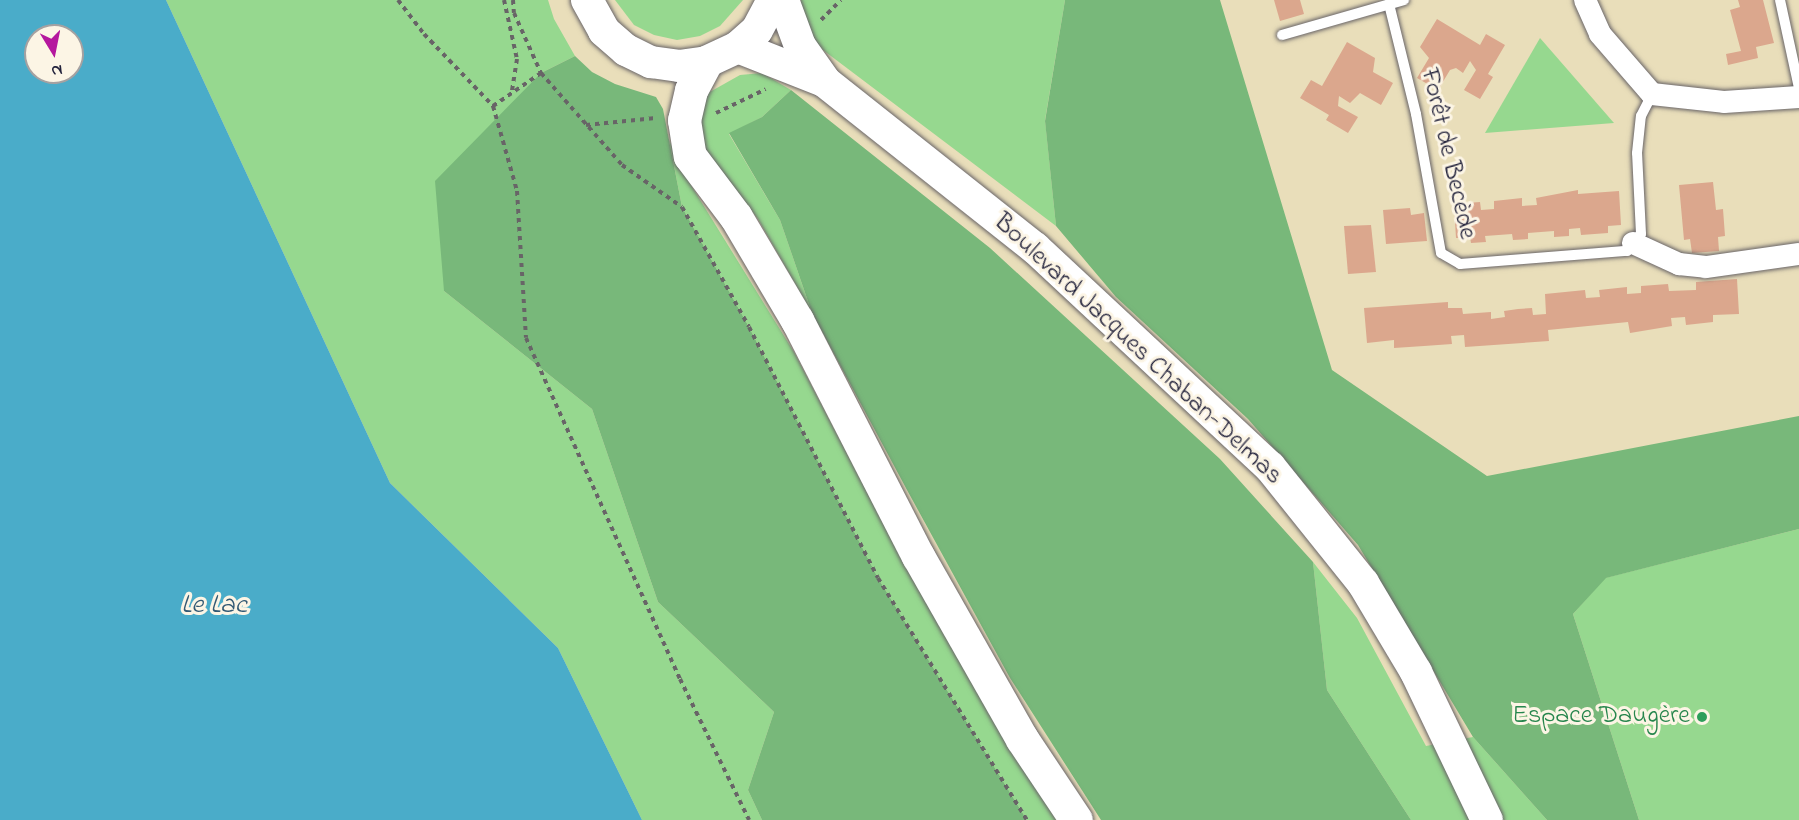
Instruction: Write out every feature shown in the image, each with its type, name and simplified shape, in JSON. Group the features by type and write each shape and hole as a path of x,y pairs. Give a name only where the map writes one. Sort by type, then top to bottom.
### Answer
{"highway":[{"path":"706,62 691,90 684,120 690,156 736,217 797,320 918,556 1022,739 1076,820"}],"main road":[{"path":"587,0 604,32 626,50 660,63 706,62 738,47 757,30 773,0"},
{"name":"Boulevard Jacques Chaban-Delmas","path":"783,0 800,46 824,81"},
{"name":"Boulevard Jacques Chaban-Delmas","path":"738,47 824,81 1035,248 1270,467 1363,583 1416,672 1487,820"}],"street":[{"path":"1585,0 1600,34 1652,94 1724,102 1799,97"},
{"path":"1633,243 1679,264 1706,267 1799,254"}],"lane":[{"path":"1282,35 1404,0"},
{"path":"1780,0 1799,88"},
{"name":"Forêt de Becède","path":"1389,4 1416,114 1441,253 1461,264 1627,251 1633,243"},
{"path":"1633,243 1641,234 1637,153 1641,116 1652,94"}],"path":[{"path":"398,0 424,34 493,106 517,191 526,338 675,669 749,820"},
{"path":"504,0 517,59 512,92"},
{"path":"513,0 514,13 541,73 585,126 622,165 682,207 749,327 878,578 1027,820"},
{"path":"493,106 541,73"},
{"path":"585,126 657,118 684,120"}],"green space":[{"path":"166,0 548,0 554,19 575,56 541,73 444,291 592,409 658,602 774,712 748,790 762,820 642,820 558,648 390,483"},
{"path":"615,0 743,0 720,26 700,36 677,40 654,35 634,25"},
{"path":"801,0 1065,0 1045,120 1056,226 819,47 801,21"},
{"path":"1065,0 1220,0 1332,370 1487,476 1799,416 1799,529 1606,578 1573,614 1639,820 1547,820 1473,737 1358,545 1248,419 1116,297 1056,226 1045,121"},
{"path":"1540,38 1614,123 1485,133"},
{"path":"575,56 592,72 615,84 656,97 663,109 682,207 749,327 878,578 1027,820 762,820 748,790 774,712 658,602 592,409 444,291 435,181 541,73"},
{"path":"762,73 791,90 762,117 729,134 780,220 812,313 758,219 702,145 699,108 708,93 740,75"},
{"path":"791,90 990,248 1220,459 1313,562 1327,690 1411,820 1101,820 1010,678 907,490 812,313 780,220 729,133 762,117"},
{"path":"669,140 689,182 794,352 910,575 1056,820 1027,820 878,578 749,327 682,207"},
{"name":"Espace Daugère","path":"1799,529 1799,820 1639,820 1573,614 1605,578"},
{"path":"1313,562 1357,618 1426,746 1473,737 1547,820 1411,820 1327,690"}],"water":[{"name":"Le Lac","path":"0,0 166,0 390,483 558,648 642,820 0,820"}],"building":[{"path":"1274,0 1300,0 1304,14 1280,21"},
{"path":"1738,0 1763,0 1774,43 1756,47 1758,58 1728,65 1726,54 1741,51 1730,10 1740,7"},
{"path":"1437,19 1480,45 1486,34 1505,45 1488,74 1493,77 1480,99 1464,90 1476,70 1470,61 1463,73 1456,68 1450,70 1438,90 1417,78 1429,58 1420,47"},
{"path":"1347,42 1375,58 1373,72 1393,83 1381,105 1360,93 1350,103 1339,96 1338,106 1358,117 1348,133 1326,120 1329,115 1300,98 1311,80 1322,86"},
{"path":"1713,182 1716,210 1723,209 1725,236 1718,237 1719,251 1692,253 1690,239 1684,240 1679,185"},
{"path":"1578,190 1578,194 1619,191 1621,225 1608,226 1608,233 1581,235 1580,228 1569,229 1569,236 1554,237 1554,231 1528,233 1528,239 1513,240 1512,234 1485,236 1486,242 1471,243 1470,237 1456,238 1454,204 1480,202 1481,210 1494,209 1494,201 1522,198 1522,206 1537,205 1536,198"},
{"path":"1410,208 1411,215 1424,213 1427,241 1386,244 1383,210"},
{"path":"1371,225 1376,272 1348,274 1344,226"},
{"path":"1737,279 1739,314 1713,315 1713,322 1686,325 1685,317 1671,318 1672,326 1630,333 1628,322 1548,330 1549,341 1465,347 1464,335 1451,336 1452,344 1394,348 1394,340 1367,343 1364,308 1448,302 1448,308 1462,308 1463,314 1491,312 1491,319 1505,317 1504,311 1518,309 1532,308 1533,315 1546,314 1545,294 1585,290 1586,298 1600,297 1599,290 1627,287 1627,294 1641,293 1641,286 1668,284 1669,291 1696,290 1696,282"}],"place":[{"name":"Espace Daugère","path":"1702,717"}]}
